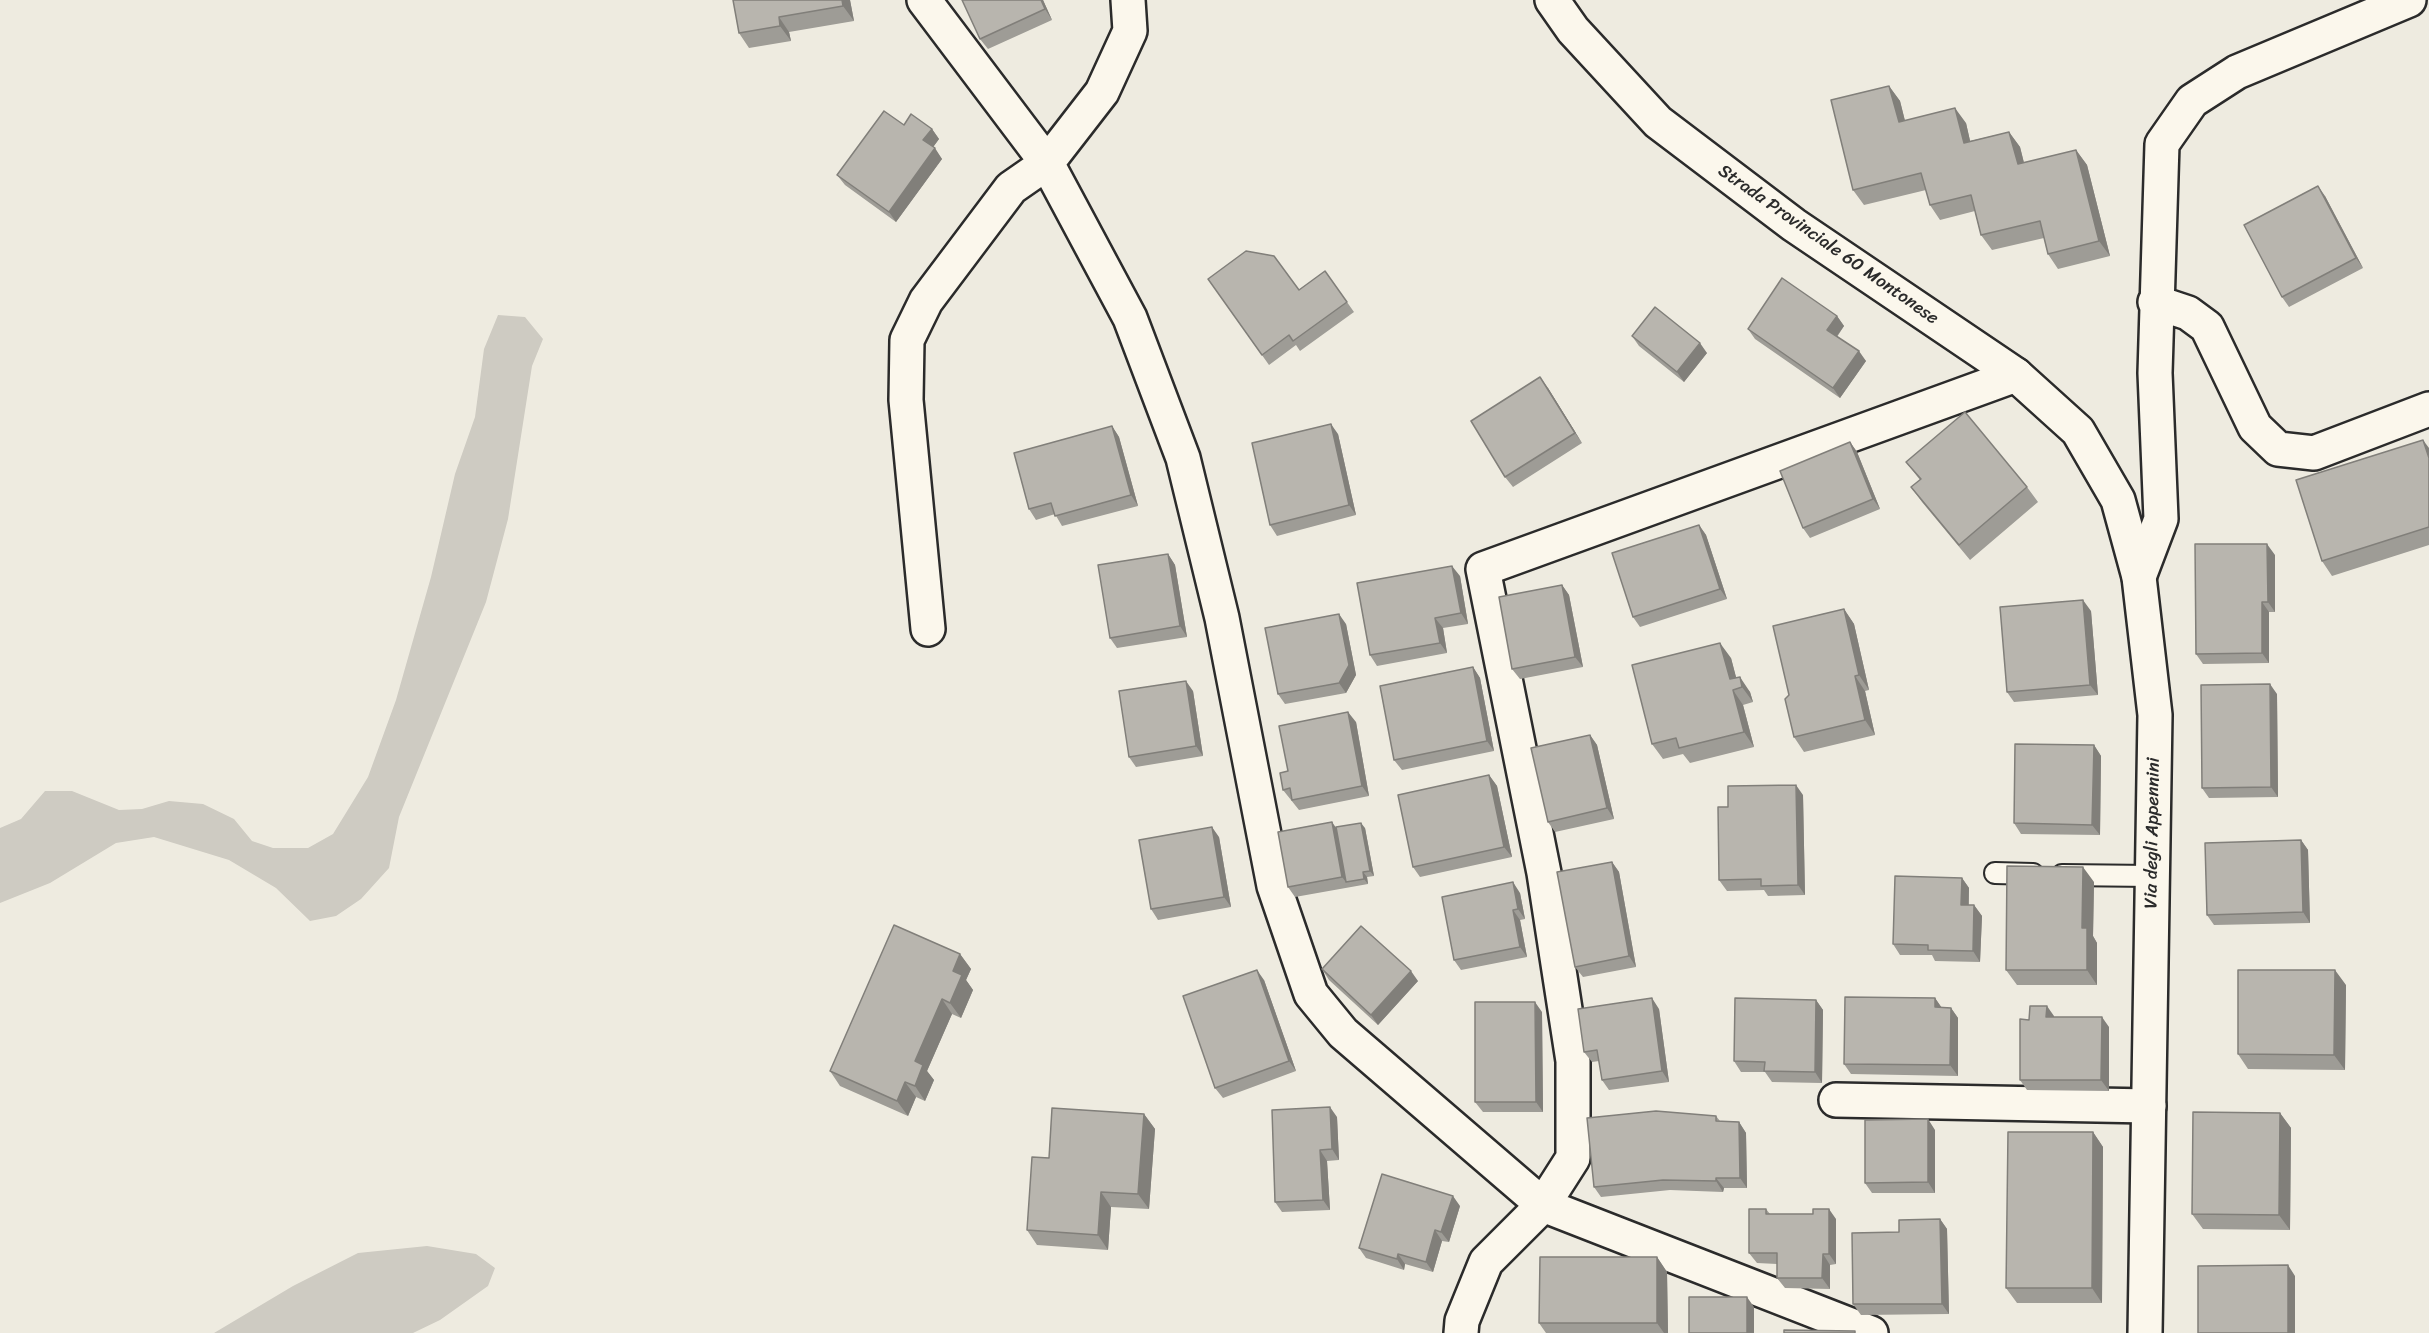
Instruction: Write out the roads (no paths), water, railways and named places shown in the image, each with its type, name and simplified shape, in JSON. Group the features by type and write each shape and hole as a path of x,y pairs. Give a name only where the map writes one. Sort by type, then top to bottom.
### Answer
{"street":[{"path":"924,0 1047,163 1130,318 1183,458 1222,618 1274,886 1311,994 1343,1033 1543,1205 1871,1333"},
{"path":"928,629 906,400 907,340 926,301 1011,188 1047,163 1102,92 1130,32 1128,0"},
{"name":"Strada Provinciale 60 Montonese","path":"1552,0 1573,30 1658,122 1794,225 2016,375"},
{"path":"2139,577 2161,519 2154,373 2162,144 2192,101 2237,72 2409,0"},
{"path":"2156,302 2188,313 2207,327 2255,427 2278,449 2314,453 2429,409"},
{"path":"1461,1333 1462,1321 1486,1262 1543,1205 1573,1158 1573,1061 1544,873 1483,569 2016,375"},
{"name":"Via degli Appennini","path":"2016,375 2078,431 2118,500 2139,577 2155,715 2145,1333"},
{"path":"1836,1100 2149,1106"}],"lane":[{"path":"1995,873 2152,876"}]}
